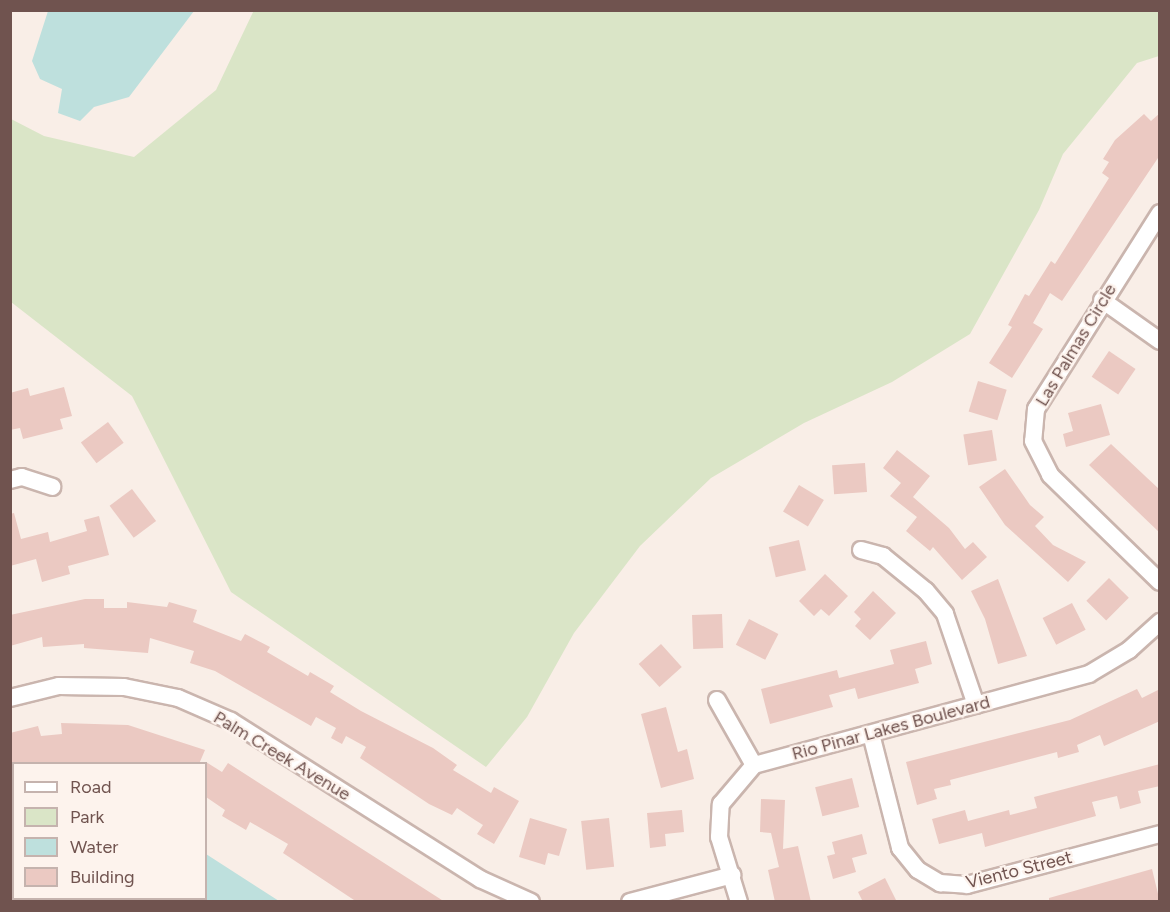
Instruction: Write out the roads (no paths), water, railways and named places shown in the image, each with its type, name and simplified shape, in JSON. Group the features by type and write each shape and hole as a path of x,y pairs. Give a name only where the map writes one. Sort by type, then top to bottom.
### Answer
{"street":[{"name":"Las Palmas Circle","path":"1160,213 1102,300 1035,409 1033,441 1050,475 1160,582"},
{"path":"1102,300 1160,341"},
{"path":"10,480 22,477 52,487"},
{"path":"861,550 883,556 926,591 945,614 976,705"},
{"name":"Rio Pinar Lakes Boulevard","path":"754,765 1089,674 1129,650 1160,622"},
{"name":"Palm Creek Avenue","path":"10,698 59,686 124,687 178,698 231,721 480,879 531,902"},
{"path":"717,700 754,765 722,804 719,837 739,902"},
{"name":"Viento Street","path":"871,734 900,848 918,870 940,883 967,885 1160,834"},
{"path":"630,902 732,875"}],"water":[{"path":"48,10 194,11 129,97 94,107 80,121 58,113 62,89 40,79 32,61"},
{"path":"11,825 12,900 207,900 207,855 279,901 11,901"}]}
